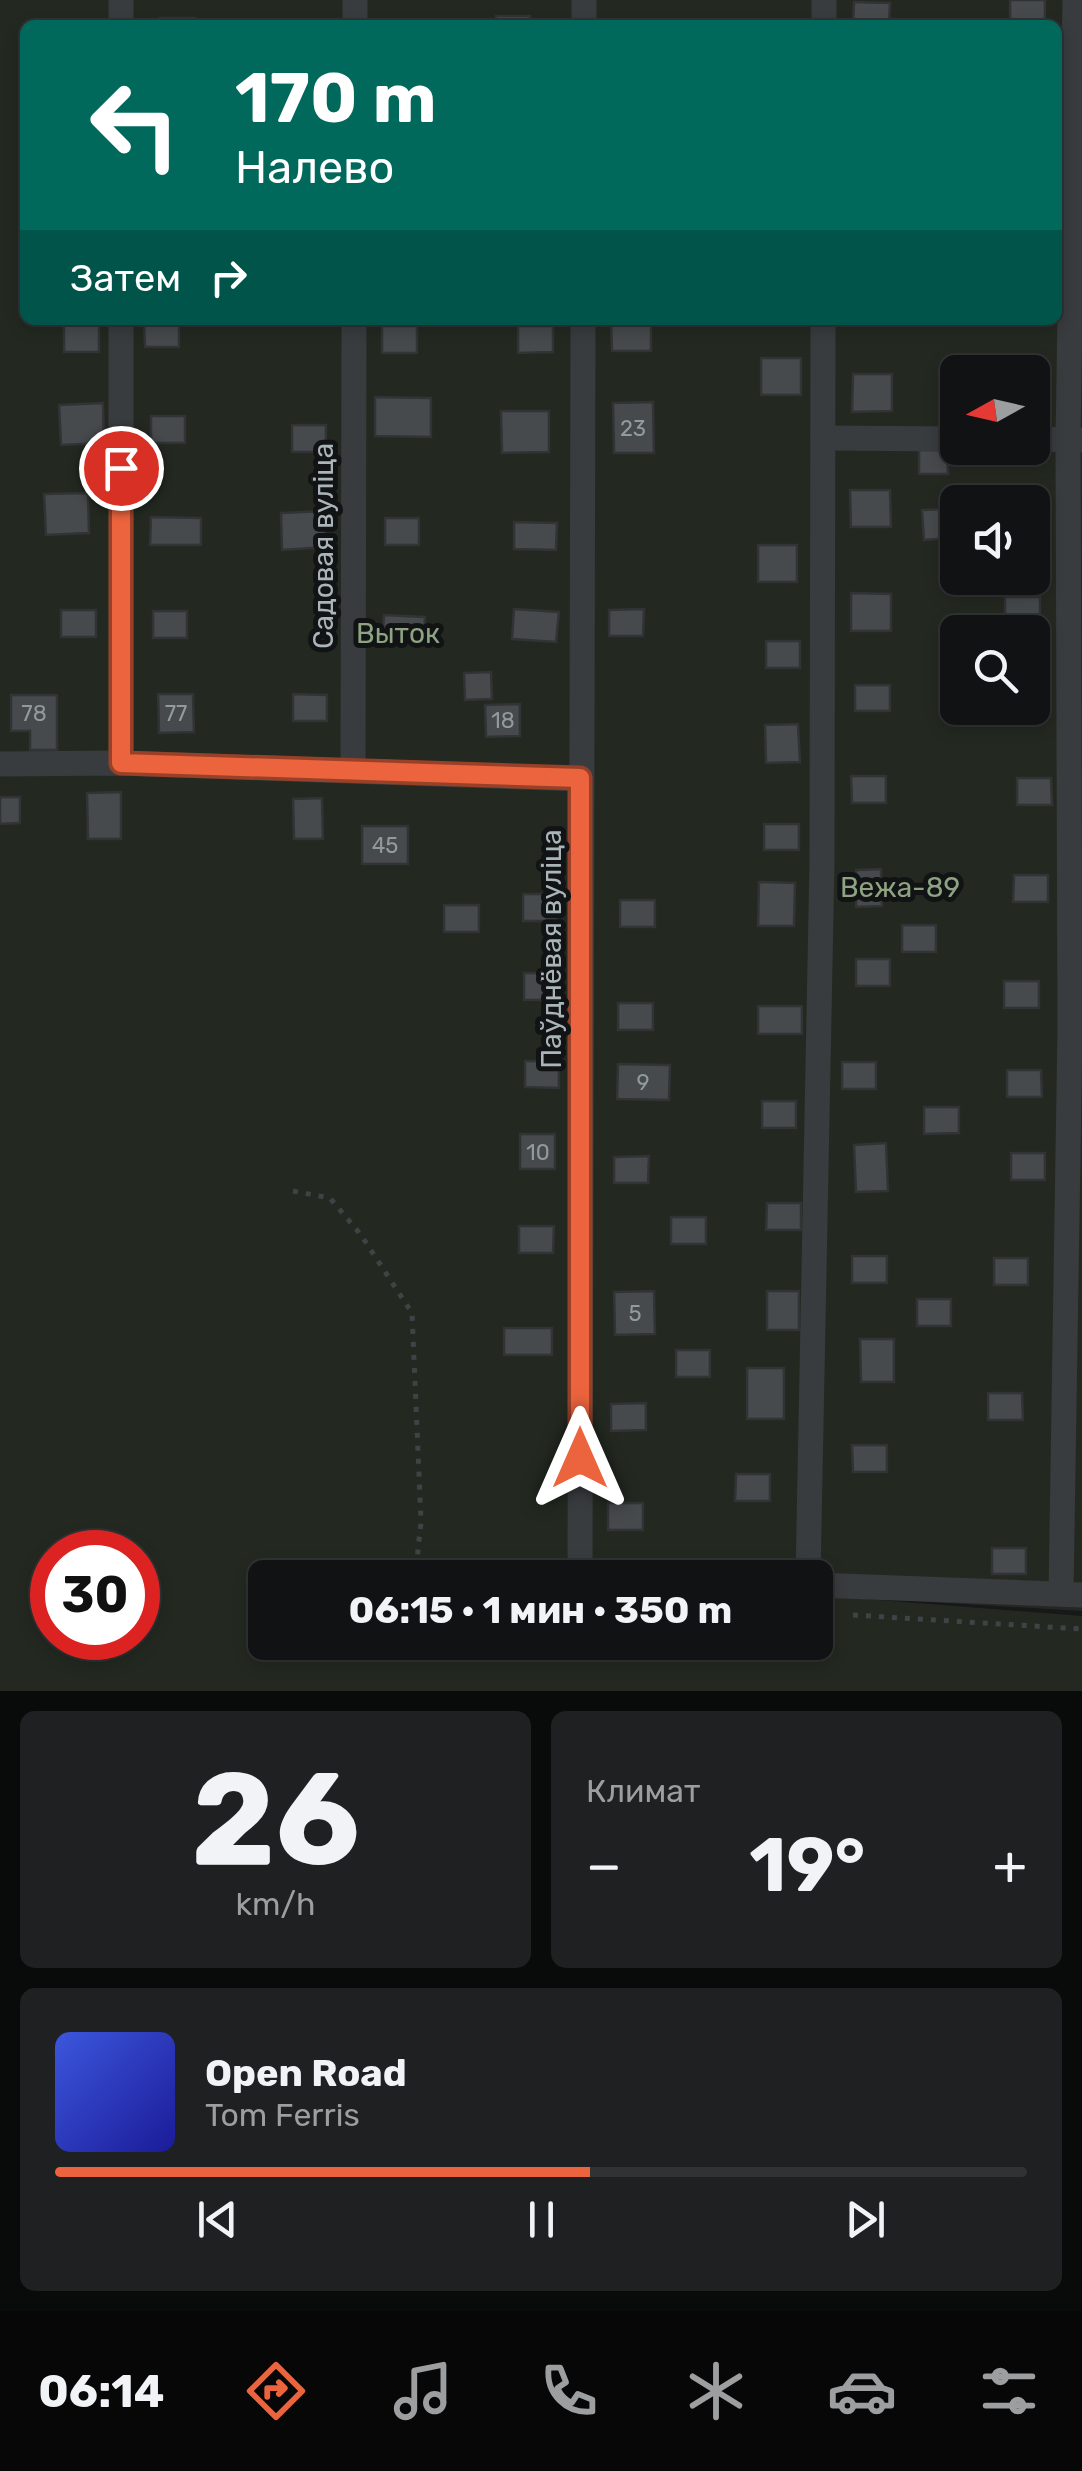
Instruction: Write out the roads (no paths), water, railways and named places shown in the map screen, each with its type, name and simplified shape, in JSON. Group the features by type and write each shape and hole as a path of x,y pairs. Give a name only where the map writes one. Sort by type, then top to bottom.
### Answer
{"street":[{"path":"833,1586 1072,1594 1074,0"},
{"path":"121,325 121,763"},
{"name":"Садовая вуліца","path":"353,771 354,325"},
{"name":"Паўднёвая вуліца","path":"580,1560 583,325"},
{"path":"808,1560 822,882 823,325"},
{"path":"823,438 940,439"},
{"path":"1050,439 1075,440"},
{"path":"0,764 121,763 580,778"}],"park label":[{"name":"Выток","path":"398,633"},
{"name":"Вежа-89","path":"900,887"}]}
